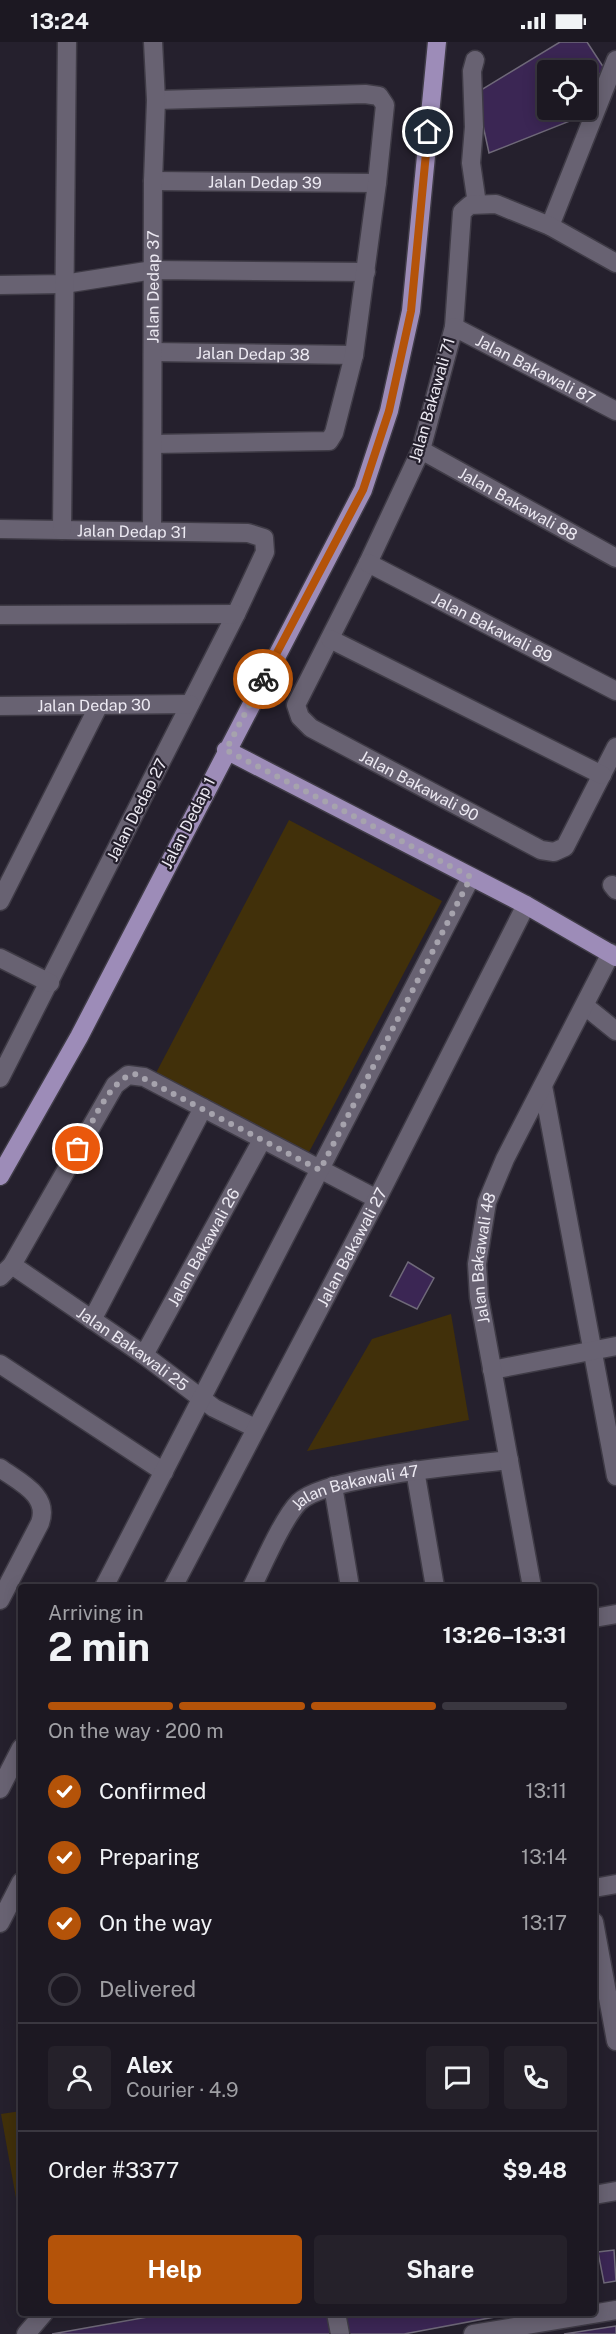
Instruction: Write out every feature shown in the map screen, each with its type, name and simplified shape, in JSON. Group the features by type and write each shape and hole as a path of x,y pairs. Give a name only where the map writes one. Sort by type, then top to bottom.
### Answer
{"main road":[{"name":"Jalan Dedap 1","path":"0,1176 79,1036 363,490 389,411 411,311 437,42"},
{"path":"226,750 526,905 614,955"}],"street":[{"path":"62,530 67,42"},
{"name":"Jalan Dedap 37","path":"153,42 156,100 153,181 153,531"},
{"path":"476,60 472,71 474,128 471,163 487,204 550,226 616,263"},
{"path":"550,226 616,60"},
{"path":"153,444 329,441 334,433 354,355 385,105 379,96 365,94 156,100"},
{"name":"Jalan Dedap 39","path":"153,181 377,183"},
{"name":"Jalan Bakawali 71","path":"296,705 368,563 421,450 453,327 462,212 470,205 487,204"},
{"path":"0,285 64,284 153,270 366,272"},
{"name":"Jalan Bakawali 87","path":"453,327 616,411"},
{"name":"Jalan Dedap 38","path":"153,352 354,355"},
{"name":"Jalan Bakawali 88","path":"421,450 616,558"},
{"name":"Jalan Dedap 31","path":"0,529 248,532 264,538"},
{"name":"Jalan Dedap 27","path":"0,1078 236,614 265,552 264,538"},
{"name":"Jalan Bakawali 89","path":"368,563 616,691"},
{"path":"0,615 236,614"},
{"path":"330,639 602,775 616,747"},
{"name":"Jalan Dedap 30","path":"0,706 190,704"},
{"path":"0,901 99,705"},
{"name":"Jalan Bakawali 90","path":"296,705 300,717 311,728 542,849 554,852 565,847 602,775"},
{"path":"106,1584 471,877"},
{"name":"Jalan Bakawali 27","path":"175,1584 377,1199 526,905"},
{"name":"Jalan Bakawali 48","path":"531,1584 479,1297 477,1264 481,1231 487,1202 505,1159 614,955"},
{"path":"0,958 50,983"},
{"path":"585,1006 616,1031"},
{"path":"6,1271 111,1092 120,1079 135,1074 377,1199"},
{"path":"543,1086 616,1476"},
{"path":"92,1320 203,1108"},
{"name":"Jalan Bakawali 26","path":"144,1355 262,1140"},
{"name":"Jalan Bakawali 25","path":"6,1271 92,1320 227,1416 255,1428"},
{"path":"492,1370 616,1346"},
{"path":"0,1364 164,1472"},
{"name":"Jalan Bakawali 47","path":"257,1583 298,1502 309,1495 333,1486 415,1470 509,1461"},
{"path":"0,1468 37,1496 42,1509 39,1523 0,1600"},
{"path":"415,1470 434,1584"},
{"path":"333,1486 349,1584"},
{"path":"597,1617 616,1614"},
{"path":"0,1789 18,1754"},
{"path":"597,1887 616,1884"},
{"path":"0,1923 18,1888"},
{"path":"597,1938 616,2041"},
{"path":"597,2194 616,2191"},
{"path":"597,2313 616,2310"},
{"path":"26,2334 41,2316"},
{"path":"337,2316 340,2334"},
{"path":"473,2334 575,2316"}],"shaded area":[{"path":"289,820 442,901 308,1154 156,1073"},
{"path":"451,1314 469,1420 307,1451 372,1339"},
{"path":"18,2111 18,2209 1,2114"}],"building":[{"path":"560,42 587,42 604,68 597,78 597,60 537,60 537,120 571,120 489,153 476,93"},
{"path":"408,1262 434,1278 417,1309 390,1296"},
{"path":"614,2250 616,2281 604,2283 598,2252"},
{"path":"153,2316 329,2316 332,2334 52,2334"},
{"path":"345,2316 500,2316 404,2334 348,2334"},
{"path":"616,2326 616,2334 564,2334"}],"way so far":[{"path":"78,1149 115,1085 120,1079 135,1074 320,1170 471,877 226,750 263,679"}],"route":[{"path":"263,679 363,490 389,411 411,311 428,132"}]}
